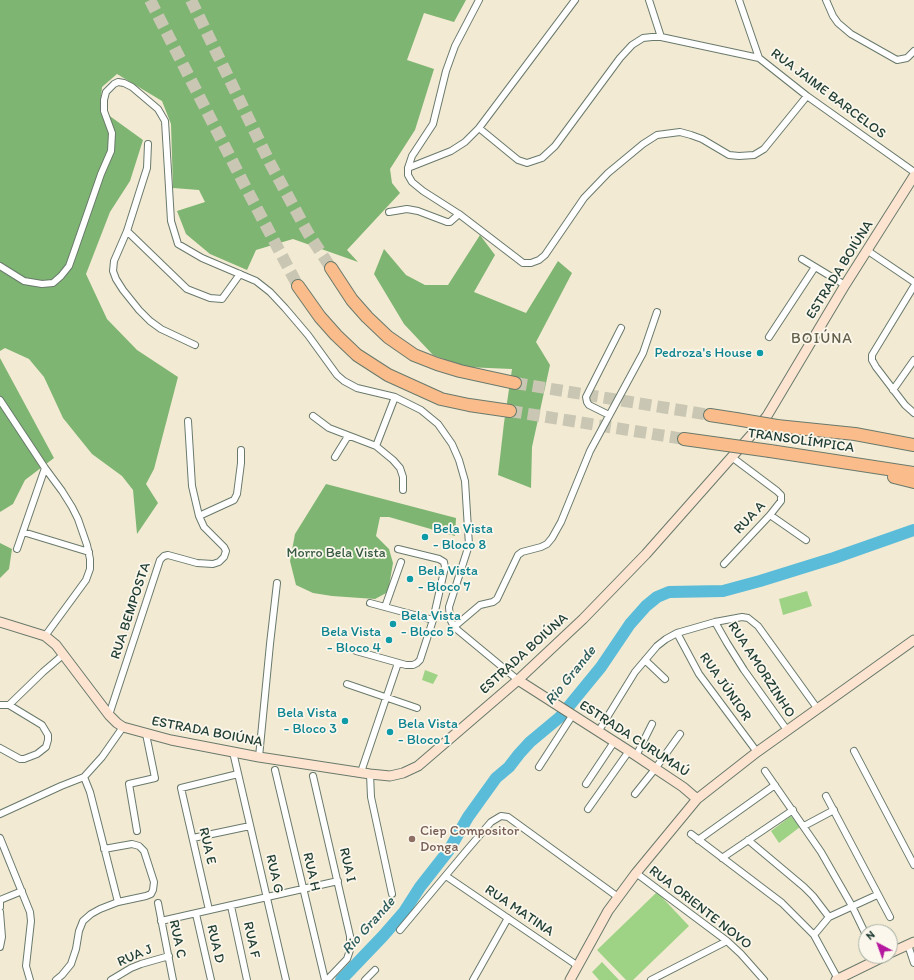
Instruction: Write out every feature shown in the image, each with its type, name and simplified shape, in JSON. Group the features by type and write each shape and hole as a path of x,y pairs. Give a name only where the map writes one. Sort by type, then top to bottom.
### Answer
{"highway":[{"path":"331,268 352,300 367,317 388,337 414,355 460,371 515,383"},
{"path":"298,286 320,317 336,334 358,355 388,375 441,399 510,411"},
{"name":"TRANSOLÍMPICA","path":"710,415 777,426 855,434 914,445"},
{"path":"805,428 824,427 914,438"},
{"name":"TRANSOLÍMPICA","path":"684,439 914,473"},
{"path":"852,464 868,472 914,482"}],"street":[{"path":"479,0 455,46 446,71 433,124 416,148 408,168 408,175 412,182 423,191 459,214 523,264 539,260 545,255 584,198 608,173 643,144 657,135 680,132 702,139 729,155 754,155 764,149 807,96"},
{"path":"408,168 451,151 465,142 479,128 576,0"},
{"path":"649,0 661,37"},
{"path":"739,0 759,58"},
{"path":"826,0 838,23 851,34 897,60 907,58 914,51"},
{"name":"RUA JAIME BARCELOS","path":"479,128 518,160 526,163 542,158 555,146 620,58 632,45 643,38 661,37 759,58 807,96 914,172"},
{"path":"0,266 24,281 42,284 53,283 68,266 101,174 111,151 112,134 104,111 106,92 118,82 132,87 158,109 165,121 171,221 178,244 202,258 256,281 270,292 308,335 337,375 344,381 357,388 396,397 421,410 438,424 452,444 459,460 464,481 469,545 449,607 450,619 454,628 480,605 493,602 497,599 518,555 522,552 541,547 547,544 552,538 561,522 590,451 643,353 658,312"},
{"path":"148,144 147,168 127,231 114,261 113,271 123,290 150,321 161,329 195,345"},
{"name":"ESTRADA BOIÚNA","path":"0,622 45,636 56,645 110,715 123,727 171,740 233,752 366,773 390,776 403,773 418,766 518,680 583,620 646,554 733,458 767,416 914,176"},
{"path":"389,212 406,209 418,210 448,222 459,214"},
{"path":"127,231 187,289 210,298 222,299 240,274"},
{"path":"868,251 914,282"},
{"path":"802,259 846,285"},
{"path":"769,337 815,267"},
{"path":"914,286 874,349 872,355 872,360 876,367 905,405 914,413"},
{"path":"609,415 590,405 587,402 586,397 621,328"},
{"path":"893,390 914,360"},
{"path":"376,446 396,397"},
{"path":"0,400 62,491 78,519 89,552 90,569 86,580 45,636"},
{"path":"313,416 329,428 376,446 400,468 403,477 403,490"},
{"name":"RUA BEMPOSTA","path":"110,715 160,560 164,556 168,555 197,563 213,564 219,562 224,557 226,551 224,547 204,527 199,516 192,486 188,422"},
{"path":"335,457 348,436"},
{"path":"199,516 234,500 237,494 241,450"},
{"name":"RUA A","path":"724,564 770,515 781,501 780,495 777,491 733,458"},
{"path":"17,549 45,468"},
{"path":"770,515 806,540"},
{"path":"23,532 89,552"},
{"path":"356,651 406,665 417,664 420,660 433,620 445,567 444,562 439,559 398,549"},
{"path":"385,606 401,562"},
{"path":"260,757 277,583"},
{"path":"370,603 433,620"},
{"path":"598,732 635,672 657,646 677,633 715,622 742,617 753,621 817,708"},
{"name":"RUA AMORZINHO","path":"715,622 744,670 787,730"},
{"name":"ESTRADA CURUMAÚ","path":"454,628 518,680 683,787 697,799"},
{"name":"RUA JÚNIOR","path":"677,633 699,674 757,752"},
{"path":"570,980 600,924 618,897 697,799 817,708 914,640"},
{"path":"9,705 64,654"},
{"path":"645,660 665,679"},
{"path":"392,894 366,773 398,663"},
{"path":"347,684 417,708"},
{"path":"0,706 9,705 42,725 48,735 46,747 37,754 24,759 20,759 0,748"},
{"path":"539,767 570,715"},
{"path":"588,809 633,754 652,724"},
{"path":"0,814 84,777 102,758 123,727"},
{"path":"138,831 129,784 155,778 146,734"},
{"path":"635,794 655,770 680,734"},
{"path":"586,784 614,742"},
{"path":"854,751 914,865"},
{"name":"RUA G","path":"233,752 286,980"},
{"name":"RUA H","path":"275,770 326,980"},
{"path":"765,771 822,852 861,924"},
{"name":"RUA E","path":"209,910 181,788 238,774"},
{"name":"RUA I","path":"313,776 350,936 350,950 347,959 326,980"},
{"path":"84,777 90,792 118,902"},
{"path":"698,840 775,785"},
{"path":"826,796 877,895 890,917"},
{"path":"722,858 793,810"},
{"path":"804,826 834,810"},
{"path":"400,930 491,822 501,816 508,818 618,897"},
{"path":"193,838 250,826"},
{"path":"691,834 782,903 814,935 837,979 866,964"},
{"path":"0,838 30,912 31,921 26,966 30,980"},
{"path":"748,840 804,887 829,917"},
{"path":"56,980 71,964 83,921 91,914 118,902 146,896 151,894 153,890 154,882 144,851 139,846 132,844 104,849"},
{"name":"RUA ORIENTE NOVO","path":"636,873 727,941 741,954 764,980"},
{"name":"RUA MATINA","path":"446,876 578,966"},
{"path":"161,921 338,881"},
{"path":"0,907 0,899 22,891"},
{"path":"814,935 829,917 877,895"},
{"name":"RUA C","path":"158,903 173,980"},
{"name":"RUA F","path":"231,906 247,980"},
{"path":"0,912 2,937 0,947"},
{"name":"RUA D","path":"196,914 211,980"},
{"path":"473,980 508,918"},
{"path":"651,980 727,941"},
{"path":"898,949 911,943 914,963"},
{"name":"RUA J","path":"112,980 130,968 168,956"},
{"path":"365,980 375,970"}],"green space":[{"path":"0,0 466,0 454,22 424,13 407,60 434,69 415,130 390,169 392,183 400,193 347,250 358,262 293,239 256,250 247,270 210,254 186,234 177,211 205,202 199,190 173,188 171,124 162,101 117,74 102,87 100,109 143,140 130,181 110,212 86,274 107,319 137,350 178,377 154,469 146,484 158,503 137,534 133,490 122,476 92,454 63,418 44,377 29,359 5,348 0,351"},
{"path":"480,235 495,255 474,292 526,313 558,261 572,273 536,342 550,365 532,447 531,488 498,475 512,369 465,367 433,355 404,324 374,274 384,249 406,275 425,285 448,285"},
{"path":"0,358 54,458 25,480 13,504 0,512"},
{"name":"Morro Bela Vista","path":"326,484 456,518 455,536 389,517 380,517 376,536 389,549 393,563 388,592 375,599 313,593 296,585 290,561 295,534"},
{"path":"0,543 12,549 9,569 0,578"},
{"path":"807,591 812,606 783,615 779,599"},
{"path":"425,670 438,675 433,684 422,680"},
{"path":"791,816 800,827 779,843 771,831"},
{"path":"657,892 689,926 633,980 626,980 597,950"},
{"path":"602,962 619,980 599,980 592,972"}],"waterway":[{"name":"Rio Grande","path":"341,980 404,912 420,887 449,850 468,817 496,778 509,767 530,742 560,717 601,667 630,624 646,606 657,597 669,592 723,591 834,558 914,530"}],"tunnel":[{"path":"150,0 298,286"},
{"path":"191,0 270,163 308,233 331,268"},
{"path":"515,383 710,415"},
{"path":"510,411 684,439"}],"place":[{"name":"Pedroza's House","path":"760,353"},
{"name":"Bela Vista - Bloco 8","path":"425,537"},
{"name":"Bela Vista - Bloco 7","path":"410,579"},
{"name":"Bela Vista - Bloco 5","path":"393,624"},
{"name":"Bela Vista - Bloco 4","path":"389,640"},
{"name":"Bela Vista - Bloco 3","path":"345,721"},
{"name":"Bela Vista - Bloco 1","path":"390,732"},
{"name":"Ciep Compositor Donga","path":"412,839"}],"district":[{"name":"BOIÚNA","path":"822,339"}]}
